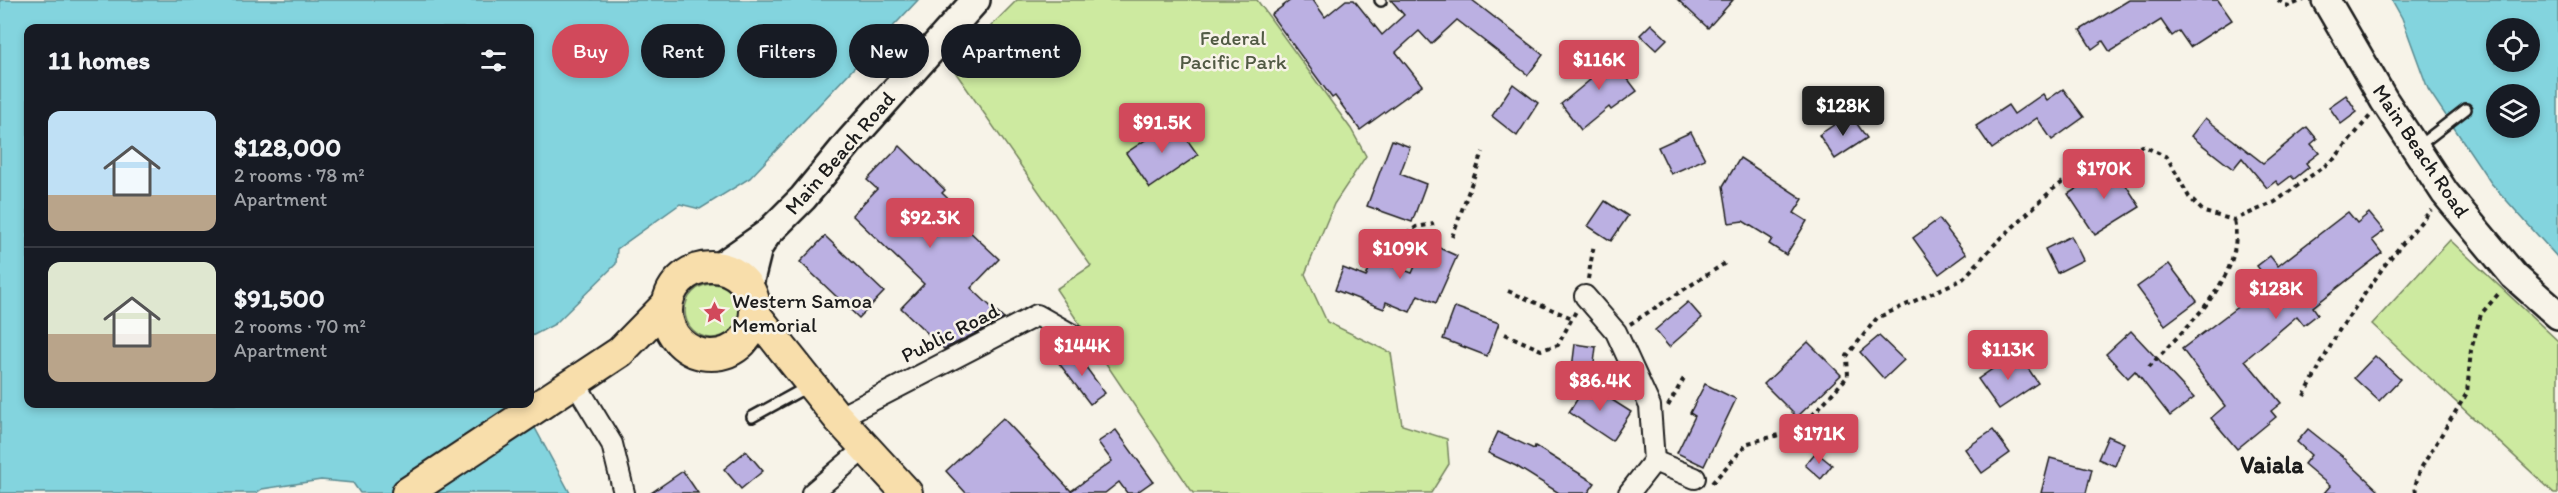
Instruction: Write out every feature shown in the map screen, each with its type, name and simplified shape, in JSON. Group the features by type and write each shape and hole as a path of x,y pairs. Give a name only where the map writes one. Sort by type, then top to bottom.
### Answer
{"main road":[{"name":"Main Beach Road","path":"718,267 768,233 803,198 849,142 976,0"},
{"name":"Main Beach Road","path":"2326,0 2384,100 2417,147 2445,193 2514,276 2558,315"},
{"path":"667,304 669,326 675,338 688,348 702,354 717,354 731,350 751,329 758,248 768,233"},
{"path":"534,408 620,352 667,304 674,286 683,276 706,267 718,267 741,278 752,301 838,418 907,493"},
{"path":"620,352 675,338"},
{"path":"738,345 761,352 784,368 838,418"},
{"path":"407,493 534,408"}],"street":[{"path":"1584,296 1616,332 1650,406 1653,461 1629,493"},
{"name":"Public Road","path":"838,418 1037,315 1083,341"},
{"path":"568,385 612,444 624,493"},
{"path":"812,493 865,448"},
{"path":"1653,461 1695,478"}],"lane":[{"path":"2417,147 2466,110"},
{"path":"752,417 805,388"}],"path":[{"path":"2278,0 2288,6 2304,0"},
{"path":"1695,478 1713,483 1748,443 1799,430 1848,376 1847,356 1877,318 1963,279 1994,245 2052,190 2095,159 2143,146 2167,157 2189,197 2204,212 2234,220 2276,202 2334,159 2384,100"},
{"path":"1452,237 1483,152"},
{"path":"2304,396 2338,332 2387,262 2445,193"},
{"path":"2149,367 2215,296 2232,261 2238,236 2234,220"},
{"path":"1392,245 1416,227 1434,224"},
{"path":"1505,334 1541,350 1558,345 1584,296 1594,244"},
{"path":"1616,332 1727,262"},
{"path":"2416,493 2415,486 2421,468 2467,393 2471,350 2481,314 2514,276"},
{"path":"1508,291 1572,318"}],"green space":[{"name":"Federal Pacific Park","path":"1017,0 1257,0 1351,129 1366,156 1334,204 1305,274 1327,322 1391,353 1402,425 1447,439 1449,464 1431,493 1193,493 1056,289 1091,266 959,78 1081,78 1081,24 993,24"},
{"path":"2450,240 2558,341 2558,493 2554,493 2372,324"},
{"path":"712,284 722,286 731,292 737,301 739,311 737,321 731,330 722,336 712,338 702,336 693,330 687,321 685,311 687,301 693,292 702,286"}],"water":[{"path":"0,0 918,0 895,24 849,24 849,73 750,178 700,209 680,204 617,249 616,264 555,324 534,335 534,24 24,24 24,408 524,408 570,493 360,493 353,483 321,480 262,489 256,493 0,493"},
{"path":"2392,0 2558,0 2558,258 2491,183 2428,89 2402,18"}],"building":[{"path":"1291,0 1313,0 1325,17 1346,0 1354,0 1382,35 1404,15 1391,0 1472,0 1543,55 1528,75 1457,20 1431,44 1419,31 1396,52 1422,85 1360,130 1335,96 1332,98 1271,15"},
{"path":"1678,0 1733,0 1708,28"},
{"path":"2129,0 2218,0 2232,20 2190,47 2179,31 2172,36 2161,20 2110,52 2103,41 2092,49 2080,30"},
{"path":"1651,24 1667,39 1656,50 1640,35"},
{"path":"1606,50 1637,91 1611,110 1609,107 1581,130 1561,104 1590,80 1581,69"},
{"path":"1513,84 1538,103 1517,136 1492,116"},
{"path":"2063,89 2084,117 2052,140 2037,118 1992,149 1976,126 2008,105 2014,114 2043,94 2047,100"},
{"path":"2346,95 2357,112 2341,124 2329,107"},
{"path":"1850,114 1867,138 1835,159 1819,135"},
{"path":"2205,118 2263,163 2307,127 2317,139 2311,144 2319,153 2306,163 2309,167 2294,179 2291,176 2279,185 2276,181 2267,188 2242,158 2233,169 2191,136"},
{"path":"1174,121 1198,155 1150,188 1126,153"},
{"path":"1691,132 1705,159 1671,174 1658,147"},
{"path":"1392,140 1410,147 1400,174 1426,184 1412,222 1367,206"},
{"path":"900,146 945,190 942,193 958,208 952,215 999,259 971,288 1004,319 944,349 901,308 924,284 852,215 877,189 867,180"},
{"path":"1740,158 1803,199 1794,213 1807,221 1786,255 1769,244 1772,239 1743,221 1729,223 1723,186"},
{"path":"2113,165 2140,207 2095,235 2068,194"},
{"path":"1605,201 1628,216 1611,241 1588,226"},
{"path":"2348,212 2357,223 2369,213 2384,231 2372,240 2382,253 2313,307 2318,314 2304,325 2297,316 2245,360 2281,403 2271,411 2276,417 2237,449 2211,418 2225,406 2182,349 2252,296 2247,290 2265,276 2257,266 2270,256 2278,266"},
{"path":"1939,219 1966,254 1939,274 1913,238"},
{"path":"825,236 884,292 859,318 800,262"},
{"path":"2071,236 2083,260 2057,273 2045,249"},
{"path":"1426,242 1457,256 1436,303 1418,295 1410,312 1386,302 1384,309 1335,290 1343,268 1366,277 1373,258 1412,273"},
{"path":"2169,264 2197,301 2165,325 2137,287"},
{"path":"1688,302 1702,318 1669,347 1655,330"},
{"path":"1455,307 1499,323 1487,356 1443,339"},
{"path":"2131,331 2194,398 2170,416 2135,371 2128,378 2106,354"},
{"path":"1879,336 1904,360 1884,379 1860,352"},
{"path":"1808,342 1841,375 1797,417 1764,384"},
{"path":"1575,344 1596,347 1592,379 1571,376"},
{"path":"1074,351 1105,393 1090,404 1058,362"},
{"path":"2017,352 2038,383 1999,409 1978,379"},
{"path":"2375,356 2400,379 2379,401 2354,378"},
{"path":"1587,384 1631,412 1612,441 1569,412"},
{"path":"1705,384 1736,399 1704,466 1677,453 1695,416 1690,413"},
{"path":"1003,418 1071,491 1112,461 1098,442 1116,430 1153,481 1136,493 1127,493 1119,482 1105,493 966,493 946,471"},
{"path":"2308,429 2342,456 2381,493 2324,493 2330,486 2304,464 2311,455 2297,442"},
{"path":"1993,430 2010,453 1982,473 1965,449"},
{"path":"1498,432 1534,449 1535,446 1595,483 1588,493 1559,493 1516,466 1488,453"},
{"path":"2108,436 2124,443 2115,466 2098,459"},
{"path":"746,451 763,471 741,489 724,469"},
{"path":"1816,452 1832,465 1821,479 1805,465"},
{"path":"2050,458 2092,469 2086,493 2041,493"},
{"path":"683,471 698,493 651,493"}],"place":[{"name":"Western Samoa Memorial","path":"714,313"}],"district":[{"name":"Vaiala","path":"2272,465"}]}
